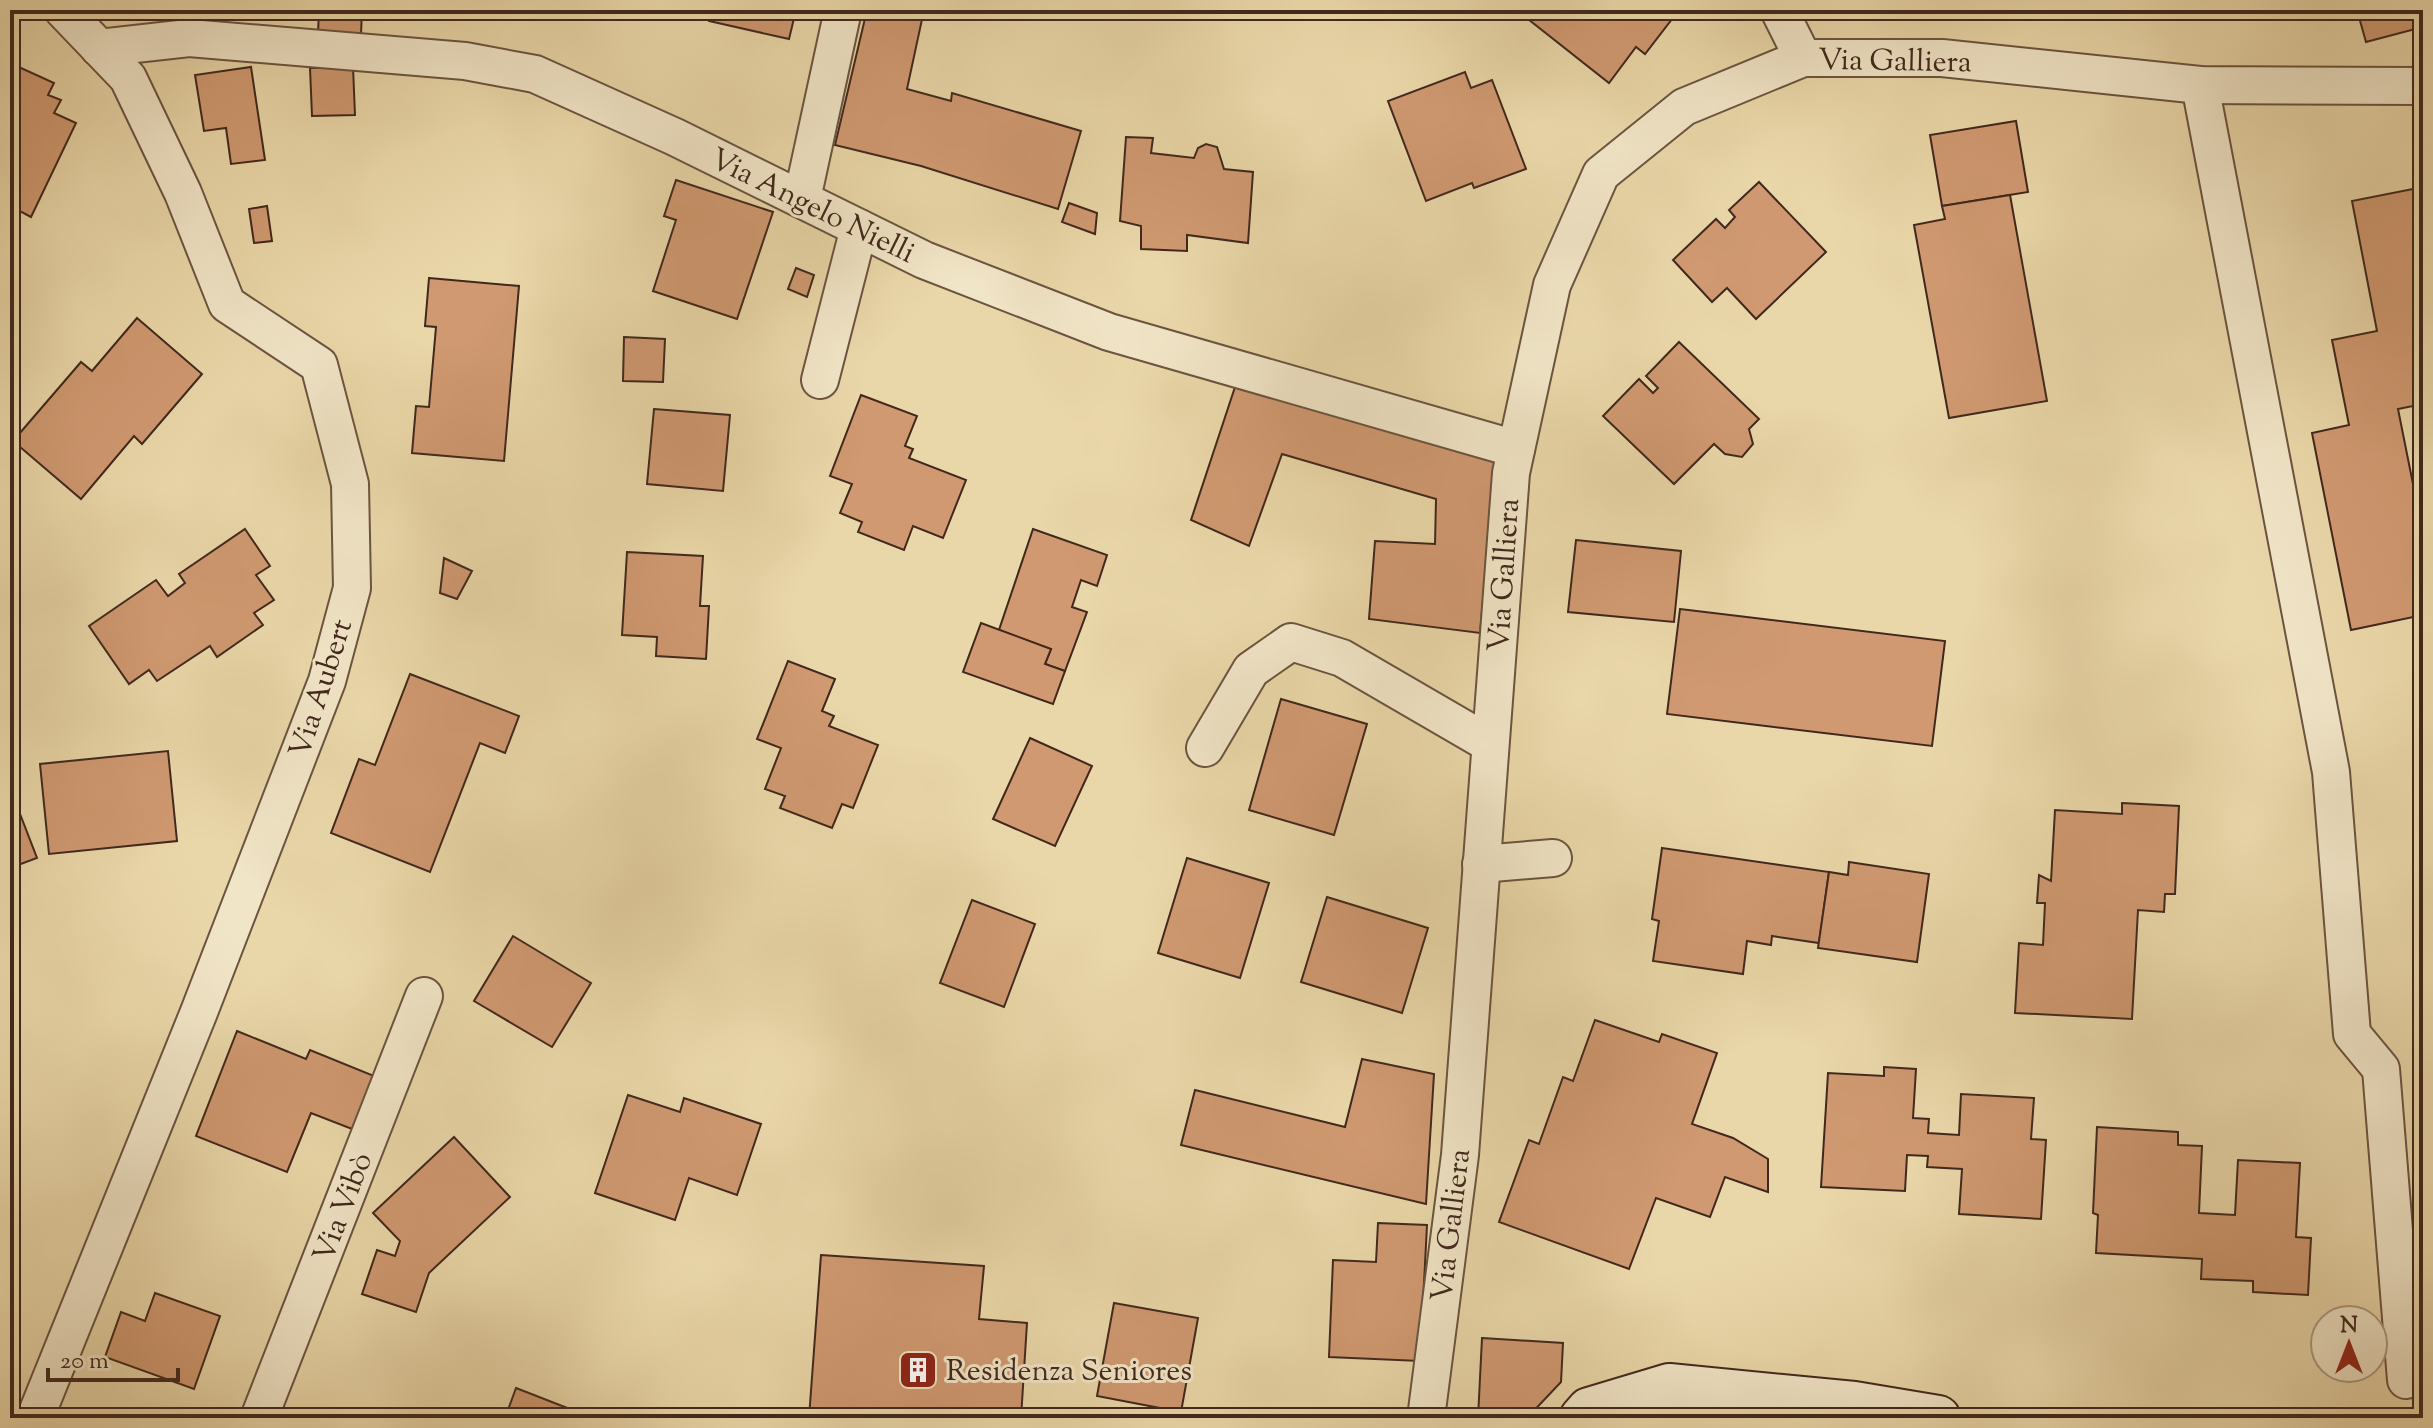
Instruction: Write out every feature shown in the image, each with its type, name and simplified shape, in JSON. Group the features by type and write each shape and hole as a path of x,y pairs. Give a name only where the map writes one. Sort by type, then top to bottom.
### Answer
{"street":[{"name":"Via Aubert","path":"35,1418 199,1012 327,681 352,588 350,484 319,365 227,304 183,193 128,78 63,10"},
{"path":"802,199 843,10"},
{"path":"1779,10 1803,58"},
{"name":"Via Angelo Nielli","path":"99,48 189,38 465,61 535,74 675,137 924,260 1109,332 1516,449"},
{"name":"Via Galliera","path":"1426,1418 1460,1155 1511,473 1552,285 1601,174 1684,107 1803,58 1942,58 2200,85 2423,86"},
{"path":"2200,85 2331,772 2352,1034 2381,1069 2406,1380"},
{"path":"820,380 859,228"},
{"path":"1205,748 1251,670 1291,642 1342,658 1490,744"},
{"path":"1481,864 1553,858"},
{"name":"Via Vibò","path":"259,1418 424,996"},
{"path":"1582,1418 1589,1410 1669,1386 1854,1404 1938,1418"}],"building":[{"path":"319,10 362,10 361,35 318,34"},
{"path":"711,10 796,10 789,39 709,21"},
{"path":"867,10 924,10 907,89 951,101 952,93 1081,131 1058,209 921,166 835,145"},
{"path":"1535,10 1679,10 1645,54 1636,47 1609,83 1528,19"},
{"path":"2357,10 2423,10 2423,27 2366,42"},
{"path":"10,63 54,83 48,95 61,100 54,113 76,123 31,217 18,210 10,226"},
{"path":"251,67 265,160 231,164 226,128 204,131 195,75"},
{"path":"353,67 355,115 312,116 310,68"},
{"path":"1465,72 1471,88 1492,80 1526,169 1474,188 1472,183 1426,201 1388,101"},
{"path":"2016,121 2028,192 1942,206 1930,135"},
{"path":"1126,137 1153,138 1151,153 1194,158 1198,148 1206,144 1217,147 1224,169 1253,172 1248,243 1187,235 1187,251 1141,249 1141,226 1120,221"},
{"path":"676,180 773,212 737,319 653,291 676,220 664,216"},
{"path":"1759,182 1826,252 1756,319 1727,288 1712,302 1673,260 1716,219 1725,228 1735,217 1729,210"},
{"path":"2423,187 2423,341 2414,343 2423,404 2398,409 2423,534 2423,615 2351,630 2312,433 2349,425 2332,340 2377,331 2352,201"},
{"path":"2010,195 2047,401 1949,418 1914,225 1945,219 1942,206"},
{"path":"1069,203 1097,213 1095,234 1062,222"},
{"path":"267,206 272,241 254,243 249,209"},
{"path":"796,268 814,275 807,297 788,289"},
{"path":"429,278 519,286 504,461 412,453 416,406 429,407 436,327 425,326"},
{"path":"137,318 202,374 142,444 134,436 81,499 13,441 81,362 92,371"},
{"path":"624,337 665,339 663,382 623,381"},
{"path":"1679,342 1759,419 1749,429 1753,444 1742,457 1725,454 1714,444 1674,484 1603,416 1639,379 1653,393 1658,388 1646,376"},
{"path":"1237,381 1496,458 1480,633 1369,619 1375,541 1435,544 1436,499 1282,454 1249,546 1191,520"},
{"path":"861,395 917,416 905,446 913,449 909,458 966,480 943,538 913,526 904,550 858,532 862,522 840,513 852,484 830,476"},
{"path":"654,409 730,415 723,491 647,484"},
{"path":"245,529 270,566 256,575 274,600 254,613 263,625 217,657 210,646 157,681 149,670 129,684 89,626 156,580 168,596 185,583 179,574"},
{"path":"1033,529 1107,555 1097,586 1081,580 1072,607 1087,612 1065,671 1045,664 1051,649 999,630"},
{"path":"1576,540 1681,551 1674,622 1568,612"},
{"path":"627,552 703,556 700,606 709,606 706,659 656,656 657,637 622,635"},
{"path":"444,558 472,571 457,599 440,593"},
{"path":"1680,609 1945,641 1932,746 1667,714"},
{"path":"981,623 1051,649 1045,664 1065,671 1053,704 963,672"},
{"path":"788,661 835,679 822,711 834,716 829,726 878,745 853,808 842,804 832,828 780,808 785,796 765,789 781,748 757,739"},
{"path":"410,674 519,716 505,753 480,743 430,872 331,833 359,759 375,765"},
{"path":"1281,699 1367,724 1334,835 1249,810"},
{"path":"1030,738 1092,766 1055,846 993,819"},
{"path":"2423,747 2423,872 2414,755"},
{"path":"168,751 177,841 49,854 40,764"},
{"path":"10,788 37,858 10,868"},
{"path":"2122,803 2179,806 2175,894 2165,894 2164,912 2138,910 2132,1019 2015,1013 2019,943 2043,945 2045,903 2037,903 2039,875 2051,881 2055,810 2122,814"},
{"path":"1662,848 1829,872 1819,943 1772,936 1771,945 1747,941 1743,974 1653,961 1659,921 1652,919"},
{"path":"1187,858 1269,883 1240,978 1158,953"},
{"path":"1849,862 1929,874 1917,962 1818,948 1829,872 1848,875"},
{"path":"1327,897 1428,928 1402,1013 1301,982"},
{"path":"972,900 1035,924 1004,1007 940,983"},
{"path":"513,936 591,983 552,1047 474,1001"},
{"path":"1595,1020 1659,1042 1662,1034 1717,1053 1692,1124 1733,1138 1768,1159 1768,1192 1725,1177 1710,1217 1656,1198 1629,1269 1499,1222 1529,1140 1539,1144 1563,1077 1573,1081"},
{"path":"237,1031 306,1059 310,1050 374,1076 352,1129 311,1113 287,1172 196,1136"},
{"path":"1362,1059 1434,1074 1426,1204 1181,1145 1195,1090 1345,1127"},
{"path":"1884,1067 1916,1069 1913,1118 1929,1119 1928,1133 1959,1135 1961,1094 2034,1098 2031,1139 2046,1140 2041,1219 1959,1214 1962,1169 1927,1167 1928,1156 1907,1155 1905,1191 1821,1187 1828,1073 1884,1076"},
{"path":"628,1095 680,1112 684,1098 761,1124 737,1195 689,1178 675,1220 595,1193"},
{"path":"2097,1127 2178,1132 2178,1145 2202,1146 2199,1213 2235,1215 2238,1160 2300,1163 2296,1237 2311,1238 2308,1295 2253,1292 2253,1281 2201,1279 2202,1259 2096,1253 2098,1215 2093,1213"},
{"path":"454,1137 510,1197 429,1273 416,1312 362,1294 377,1250 395,1256 400,1241 373,1213"},
{"path":"1378,1223 1427,1225 1420,1361 1329,1357 1333,1260 1376,1262"},
{"name":"Residenza Seniores","path":"821,1255 984,1266 979,1319 1027,1323 1021,1418 809,1418"},
{"path":"155,1293 220,1316 194,1389 105,1357 121,1312 145,1321"},
{"path":"1114,1303 1198,1318 1181,1412 1097,1396"},
{"path":"1482,1338 1563,1343 1561,1382 1527,1418 1478,1418"},
{"path":"516,1388 593,1418 505,1418"}],"place":[{"name":"Residenza Seniores","path":"918,1370"}]}
